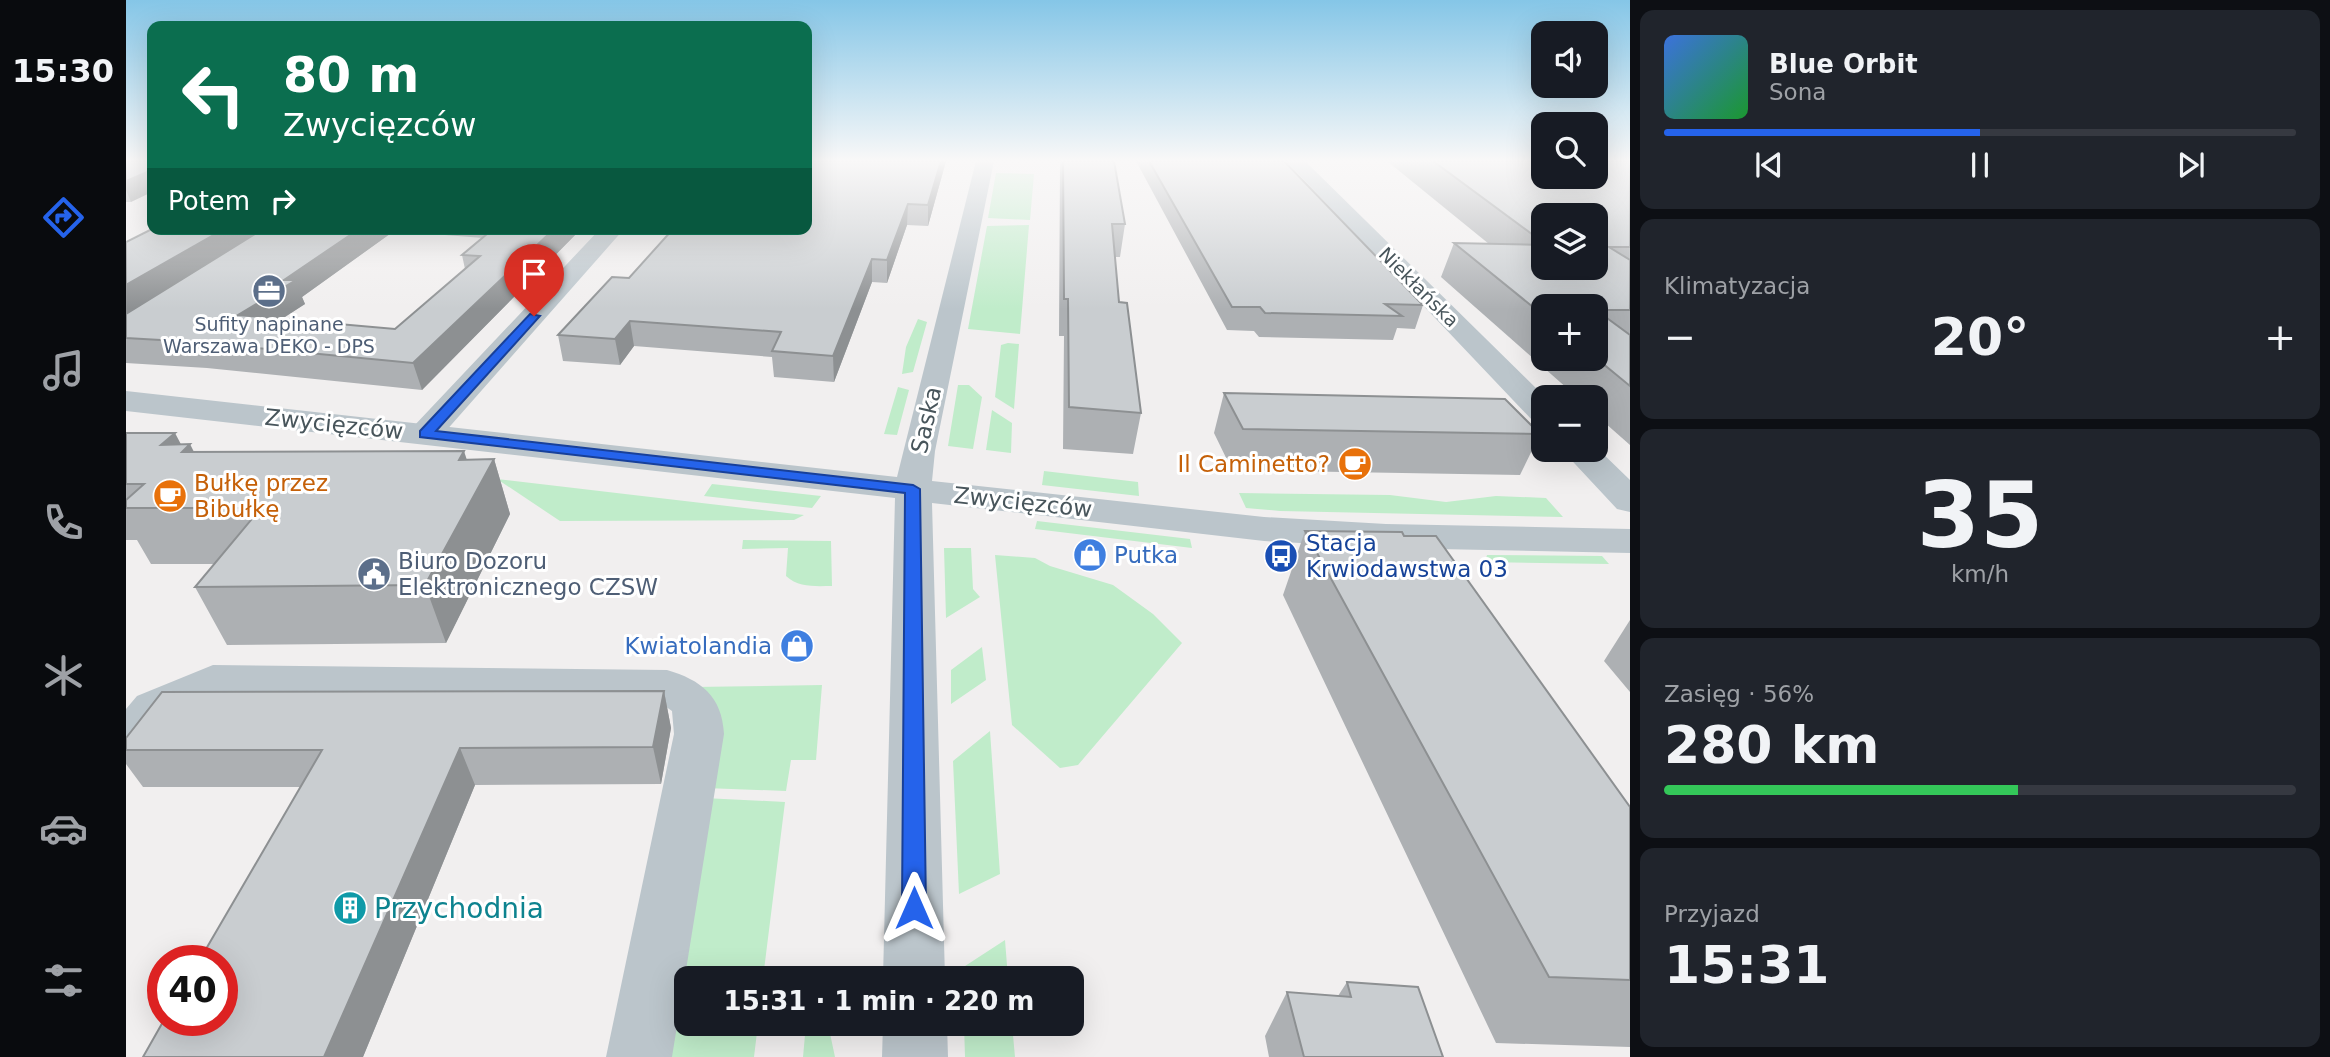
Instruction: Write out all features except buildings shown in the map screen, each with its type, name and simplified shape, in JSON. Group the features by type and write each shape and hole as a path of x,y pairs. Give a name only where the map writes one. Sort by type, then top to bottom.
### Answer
{"street":[{"name":"Saska","path":"914,966 913,489 918,451 974,210"},
{"name":"Niekłańska","path":"1344,210 1531,401"},
{"path":"425,434 607,235"},
{"name":"Zwycięzców","path":"126,401 1264,529 1386,536 1630,541"},
{"path":"1591,462 1630,501"},
{"path":"126,742 154,709 213,682 667,687 681,691 697,707 699,734 639,1057"},
{"path":"915,1036 915,1057"}],"green space":[{"path":"989,210 1031,210 1030,220 988,218"},
{"path":"1029,225 1020,334 968,329 987,226"},
{"path":"918,319 927,322 913,372 902,374 906,347"},
{"path":"1019,344 1014,409 995,397 1001,345"},
{"path":"958,385 969,385 982,397 973,449 948,446"},
{"path":"898,387 909,390 897,435 884,434"},
{"path":"992,410 1012,423 1011,453 986,450"},
{"path":"1044,471 1138,482 1139,496 1042,485"},
{"path":"497,479 804,515 794,520 560,521"},
{"path":"712,484 821,496 812,508 704,496"},
{"path":"1239,493 1390,495 1446,502 1496,496 1546,498 1563,517 1280,511 1246,508"},
{"path":"1037,521 1190,539 1192,548 1035,529"},
{"path":"743,540 831,541 832,586 802,584 786,576 788,548 742,549"},
{"path":"944,548 971,548 973,589 980,597 946,618"},
{"path":"995,555 1035,558 1050,566 1113,585 1153,614 1182,643 1078,765 1060,768 1012,725"},
{"path":"1487,555 1602,556 1609,564 1485,562"},
{"path":"982,647 986,680 951,704 951,670"},
{"path":"822,685 816,760 791,760 786,791 705,788 693,687"},
{"path":"990,731 1000,874 959,894 953,761"},
{"path":"704,798 785,802 764,966 675,966"},
{"path":"1005,940 1007,966 965,966"},
{"path":"674,975 674,1036 757,1036 754,1057 660,1057"},
{"path":"805,1036 831,1036 835,1057 803,1057"},
{"path":"964,1036 1013,1036 1015,1057 965,1057"}],"place":[{"name":"Sufity napinane Warszawa DEKO - DPS","path":"269,291"},
{"name":"Il Caminetto?","path":"1355,464"},
{"name":"Bułkę przez Bibułkę","path":"170,496"},
{"name":"Putka","path":"1090,555"},
{"name":"Stacja Krwiodawstwa 03","path":"1281,556"},
{"name":"Biuro Dozoru Elektronicznego CZSW","path":"374,574"},
{"name":"Kwiatolandia","path":"797,646"},
{"name":"Przychodnia","path":"350,908"}],"route":[{"path":"534,316 425,434 913,489 914,908"}]}
